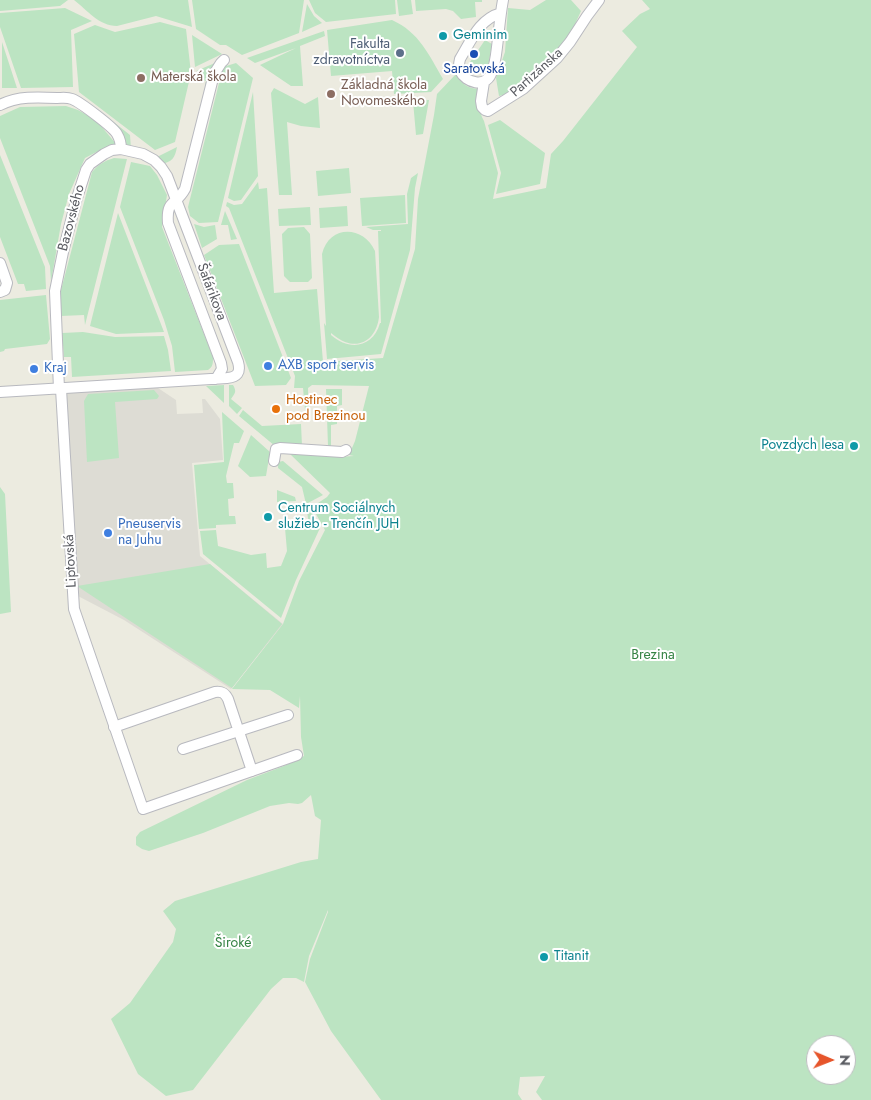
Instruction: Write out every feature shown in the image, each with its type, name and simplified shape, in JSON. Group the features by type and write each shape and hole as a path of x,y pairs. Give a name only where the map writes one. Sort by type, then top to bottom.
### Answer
{"street":[{"path":"501,12 493,15 482,24 460,59 460,71 471,81 484,82 492,73 503,0"},
{"name":"Partizánska","path":"484,82 481,101 482,107 488,111 523,89 557,58 599,0"},
{"name":"Šafárikova","path":"176,200 238,362 237,375 234,377 222,378 222,363 168,223 167,212 171,204 182,195 185,189 214,74 224,60"},
{"path":"0,106 23,98 69,98 80,104 117,133 121,149 143,154 154,160 167,176 176,200"},
{"name":"Bazovského","path":"60,389 55,291 63,252 86,170 90,164 104,154 112,150 121,149"},
{"path":"0,263 8,283 5,290 0,292"},
{"path":"0,392 222,378"},
{"name":"Liptovská","path":"60,389 74,609 143,809 297,755"},
{"path":"274,461 276,449 280,448 342,452 346,450"},
{"path":"114,727 215,692 220,692 226,695 228,699 252,771"},
{"path":"183,749 288,715"}],"shaded area":[{"path":"155,386 176,400 177,414 203,413 202,399 205,399 220,419 223,460 192,463 200,556 283,624 231,689 124,620 76,595 67,391"}],"green space":[{"path":"0,0 68,0 60,6 0,11"},
{"path":"74,0 188,0 192,27 156,16 117,26 111,25 94,17"},
{"path":"192,0 304,0 299,33 242,55 226,45 220,45 196,29"},
{"path":"309,0 395,0 396,14 326,22 315,13"},
{"path":"397,0 411,0 413,14 399,16"},
{"path":"415,0 482,0 482,2 475,2 476,17 461,19 453,11 446,9 416,11"},
{"path":"546,0 571,0 581,11 567,42 516,92 499,96 496,78 505,52 508,8 530,10"},
{"name":"Brezina","path":"642,0 871,0 871,1100 542,1100 536,1092 545,1076 520,1077 518,1094 522,1100 381,1100 331,1031 305,982 310,959 328,910 309,956 304,982 296,978 283,978 271,989 193,1090 166,1096 138,1074 111,1019 130,1003 173,942 176,929 163,911 175,901 301,862 318,859 321,820 315,816 311,795 302,803 270,806 203,833 149,851 136,845 136,837 140,832 247,780 304,756 301,737 300,696 299,708 270,690 232,689 283,624 299,581 325,530 312,507 330,493 290,454 337,457 354,456 349,455 355,441 369,386 312,385 308,388 309,421 306,421 303,388 294,388 295,376 229,208 226,206 227,202 234,205 242,204 258,182 259,189 267,188 274,293 317,289 323,362 383,358 415,249 418,199 437,94 456,74 465,85 479,89 480,109 498,173 493,199 546,188 551,154 637,47 622,31 640,14 650,9"},
{"path":"307,4 314,16 322,23 302,32"},
{"path":"65,8 92,21 71,30 73,87 21,88 0,27 0,13"},
{"path":"392,20 416,38 428,53 443,79 431,92 394,94 392,71 331,76 327,30"},
{"path":"160,22 186,29 191,73 175,142 155,150 79,92 74,34 95,25 115,32"},
{"path":"324,31 325,36 300,46 303,86 291,86 260,65 296,48 255,63 247,58"},
{"path":"192,35 222,54 195,67"},
{"path":"485,40 492,44 487,73 468,65"},
{"path":"2,42 17,88 2,88"},
{"path":"215,63 209,87 205,86 206,81 202,80 203,73 196,71"},
{"path":"236,63 253,78 218,222 199,223 190,216 188,207 223,67"},
{"path":"274,88 305,104 318,97 320,128 287,122 292,195 279,195 271,93"},
{"path":"253,92 258,176 241,200 234,201 228,198"},
{"path":"429,100 423,134 416,135 413,101"},
{"path":"66,106 96,120 117,145 104,148 85,158 69,194 61,224 51,282 50,266 0,138 0,116 20,107"},
{"path":"106,116 130,135 131,149 105,118"},
{"path":"500,120 545,153 540,184 496,194 501,173 488,125"},
{"path":"177,147 174,157 168,162 161,164 153,159"},
{"path":"0,155 45,267 46,289 26,291 24,284 18,284 0,237"},
{"path":"114,158 127,159 85,325 84,315 61,316 60,294 92,172 102,163"},
{"path":"131,162 150,166 167,195 162,227 213,357 211,368 208,370 175,372 172,346 164,320 120,207"},
{"path":"349,168 351,193 318,196 316,171"},
{"path":"418,173 410,250 381,354 327,359 322,254 326,244 339,233 355,233 363,236 370,242 375,251 379,317 376,329 368,339 358,344 345,342 331,333 338,340 345,343 353,345 360,344 366,342 372,338 381,323 378,231 381,230 373,230 366,227 408,224 407,194 411,178"},
{"path":"405,195 406,223 362,226 360,198"},
{"path":"347,206 348,226 320,228 319,208"},
{"path":"310,207 311,225 279,226 278,209"},
{"path":"225,211 237,239 231,240 228,225 221,225"},
{"path":"118,213 164,332 116,334 90,326"},
{"path":"194,224 204,227 215,225 217,239 202,248"},
{"path":"304,227 310,234 312,278 308,282 290,282 284,276 282,234 288,228"},
{"path":"239,244 291,378 286,385 255,386 204,255 219,245"},
{"path":"46,295 50,339 47,344 5,349 0,352 0,300"},
{"path":"83,332 115,337 164,336 171,371 72,377 71,357 64,357 62,333"},
{"path":"224,385 224,403 206,386"},
{"path":"229,385 233,385 235,391 231,399 242,408 237,414 229,406"},
{"path":"326,389 342,389 342,405 337,406 337,424 331,425 331,446 328,446"},
{"path":"154,390 159,396 157,399 115,402 119,458 87,462 84,401 88,394"},
{"path":"243,410 262,426 301,424 302,446 275,446 239,416"},
{"path":"222,412 244,431 239,443 234,443 226,476 227,483 233,483 234,498 228,499 229,516 235,516 236,524 216,525 216,528 199,529 194,465 224,462"},
{"path":"251,435 270,452 266,476 250,477 238,466"},
{"path":"283,461 323,495 306,504 302,487 278,468 278,462"},
{"path":"0,487 5,494 11,612 0,614"},
{"path":"277,490 295,497 296,501 277,502"},
{"path":"310,509 320,528 281,618 203,554 200,531 216,530 218,546 251,555 266,553 267,568 281,566 287,551 285,528 309,525 307,511"},
{"path":"210,564 282,624 232,688 77,586"}],"place":[{"name":"Geminim","path":"443,36"},
{"name":"Fakulta zdravotníctva","path":"400,53"},
{"name":"Saratovská","path":"474,54"},
{"name":"Materská škola","path":"141,78"},
{"name":"Základná škola Novomeského","path":"331,94"},
{"name":"AXB sport servis","path":"268,366"},
{"name":"Kraj","path":"34,369"},
{"name":"Hostinec pod Brezinou","path":"276,409"},
{"name":"Povzdych lesa","path":"854,446"},
{"name":"Centrum Sociálnych služieb - Trenčín JUH","path":"268,517"},
{"name":"Pneuservis na Juhu","path":"108,533"},
{"name":"Titanit","path":"544,957"}],"park label":[{"name":"Široké","path":"233,944"}]}
